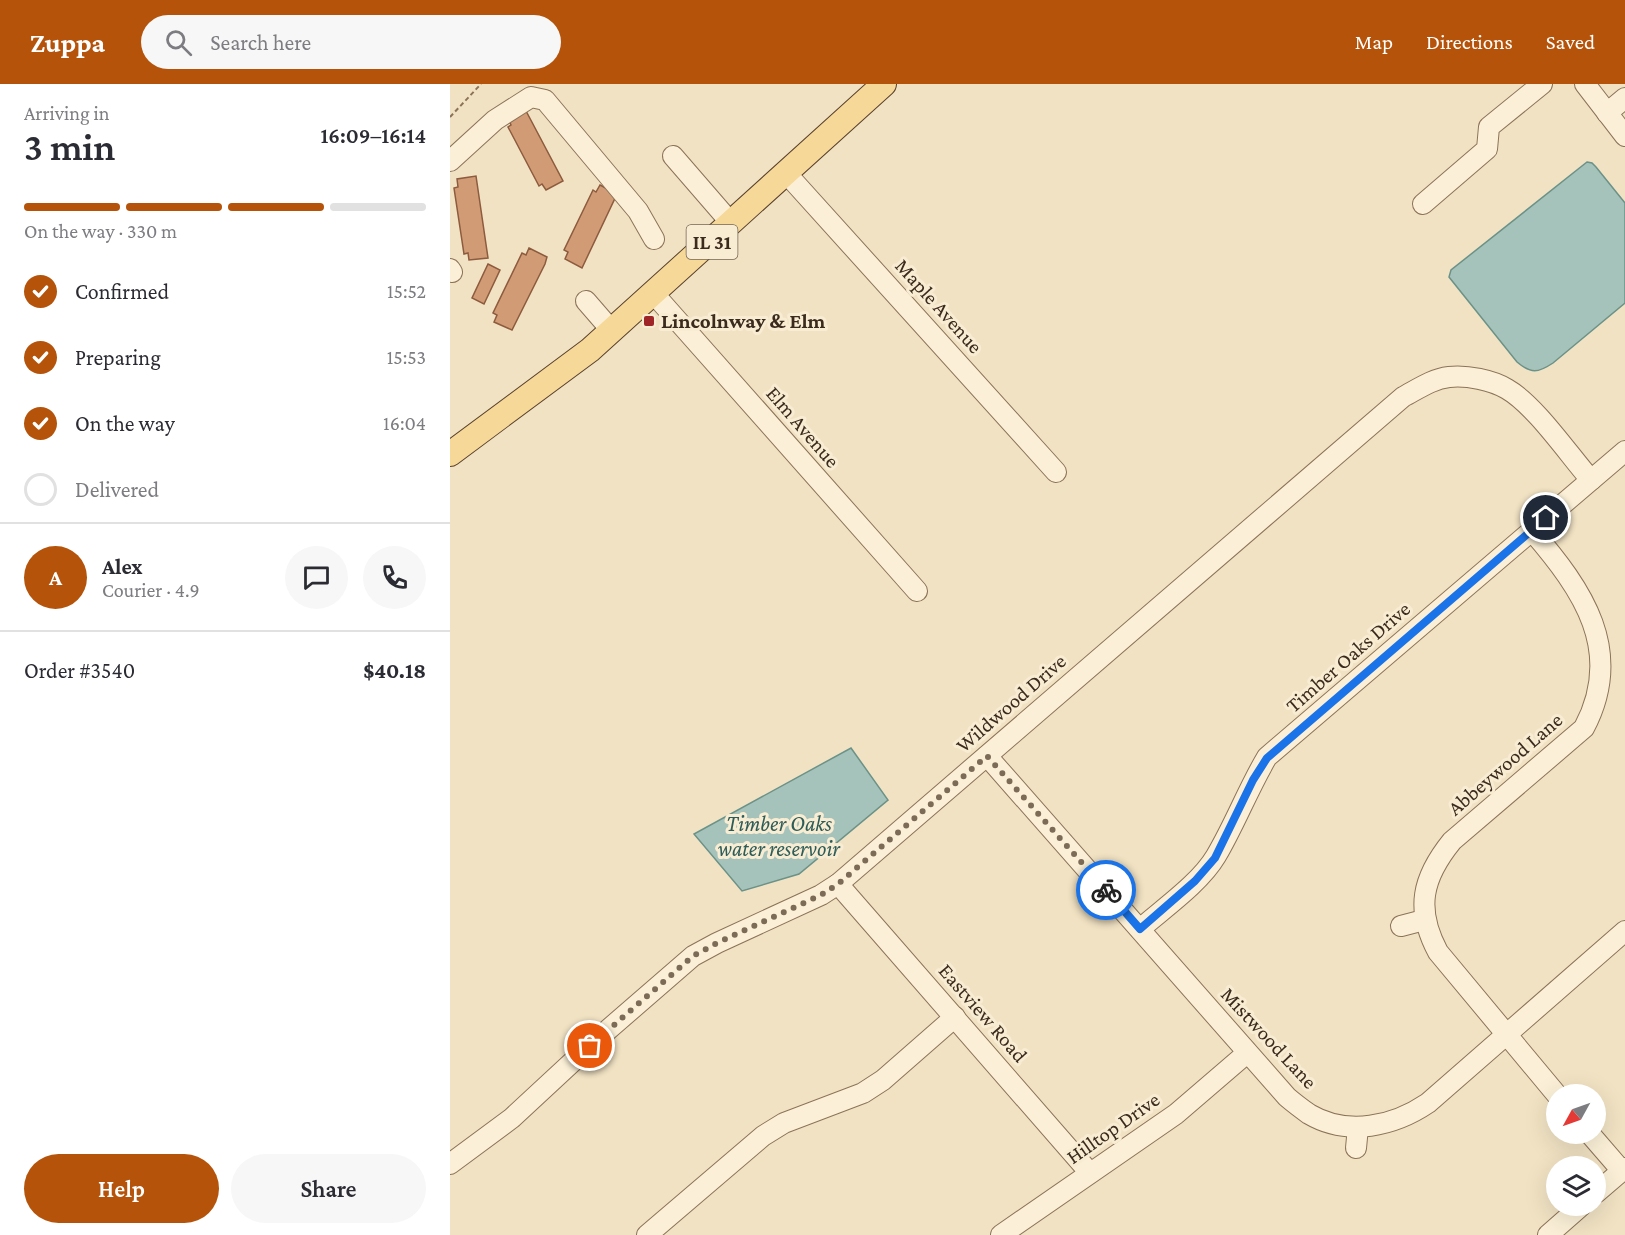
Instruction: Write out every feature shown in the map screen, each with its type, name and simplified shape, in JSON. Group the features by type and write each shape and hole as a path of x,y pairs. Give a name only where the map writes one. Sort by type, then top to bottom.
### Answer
{"main road":[{"name":"IL 31","path":"450,454 534,393 612,331 884,84"}],"street":[{"path":"1423,204 1487,149 1489,127 1542,84"},
{"path":"1585,84 1625,136"},
{"path":"450,161 502,115 531,98 545,100 638,211 654,239"},
{"path":"1607,113 1625,98"},
{"path":"673,156 731,223"},
{"name":"Maple Avenue","path":"786,173 1056,472"},
{"name":"Elm Avenue","path":"654,294 917,591"},
{"path":"586,301 612,331"},
{"name":"Wildwood Drive","path":"450,1164 512,1118 595,1041 693,956 821,895 838,884 1404,397 1428,383 1450,376 1480,379 1507,388 1527,405 1591,480"},
{"name":"Timber Oaks Drive","path":"1140,929 1195,881 1215,858 1253,780 1267,758 1625,451"},
{"name":"Abbeywood Lane","path":"1532,531 1604,616 1614,640 1613,683 1598,714 1584,728 1452,841 1429,876 1423,906 1429,937 1438,952 1547,1084"},
{"name":"Mistwood Lane","path":"987,756 1287,1097 1311,1115 1337,1124 1358,1127 1380,1125 1414,1112 1428,1103 1625,931"},
{"name":"Eastview Road","path":"838,884 1090,1173"},
{"path":"1401,926 1424,920"},
{"path":"647,1235 763,1136 784,1123 863,1093 883,1080 955,1017"},
{"name":"Hilltop Drive","path":"1001,1235 1176,1114 1248,1053"},
{"path":"1356,1148 1358,1127"},
{"path":"1599,1144 1623,1169 1606,1184"},
{"path":"1548,1235 1570,1216"}],"path":[{"path":"450,117 481,84"}],"water":[{"path":"1587,162 1596,167 1625,203 1625,303 1553,363 1535,371 1526,369 1517,362 1449,277 1451,270"},
{"name":"Timber Oaks water reservoir","path":"851,748 888,800 799,874 742,891 694,834"}],"building":[{"path":"525,109 563,181 546,190 542,184 539,186 508,127 511,125 508,118"},
{"path":"476,176 488,258 469,260 468,253 464,254 454,188 458,187 457,179"},
{"path":"600,185 617,194 582,268 565,259 568,252 564,250 593,190 596,192"},
{"path":"529,248 547,257 512,330 494,322 497,315 493,313 522,253 526,255"},
{"path":"488,264 500,270 484,304 472,298"}],"way so far":[{"path":"590,1046 693,956 821,895 838,884 987,756 1106,890"}],"place":[{"name":"Lincolnway & Elm","path":"649,321"}],"route":[{"path":"1106,890 1140,929 1195,881 1215,858 1253,780 1267,758 1546,518"}]}
